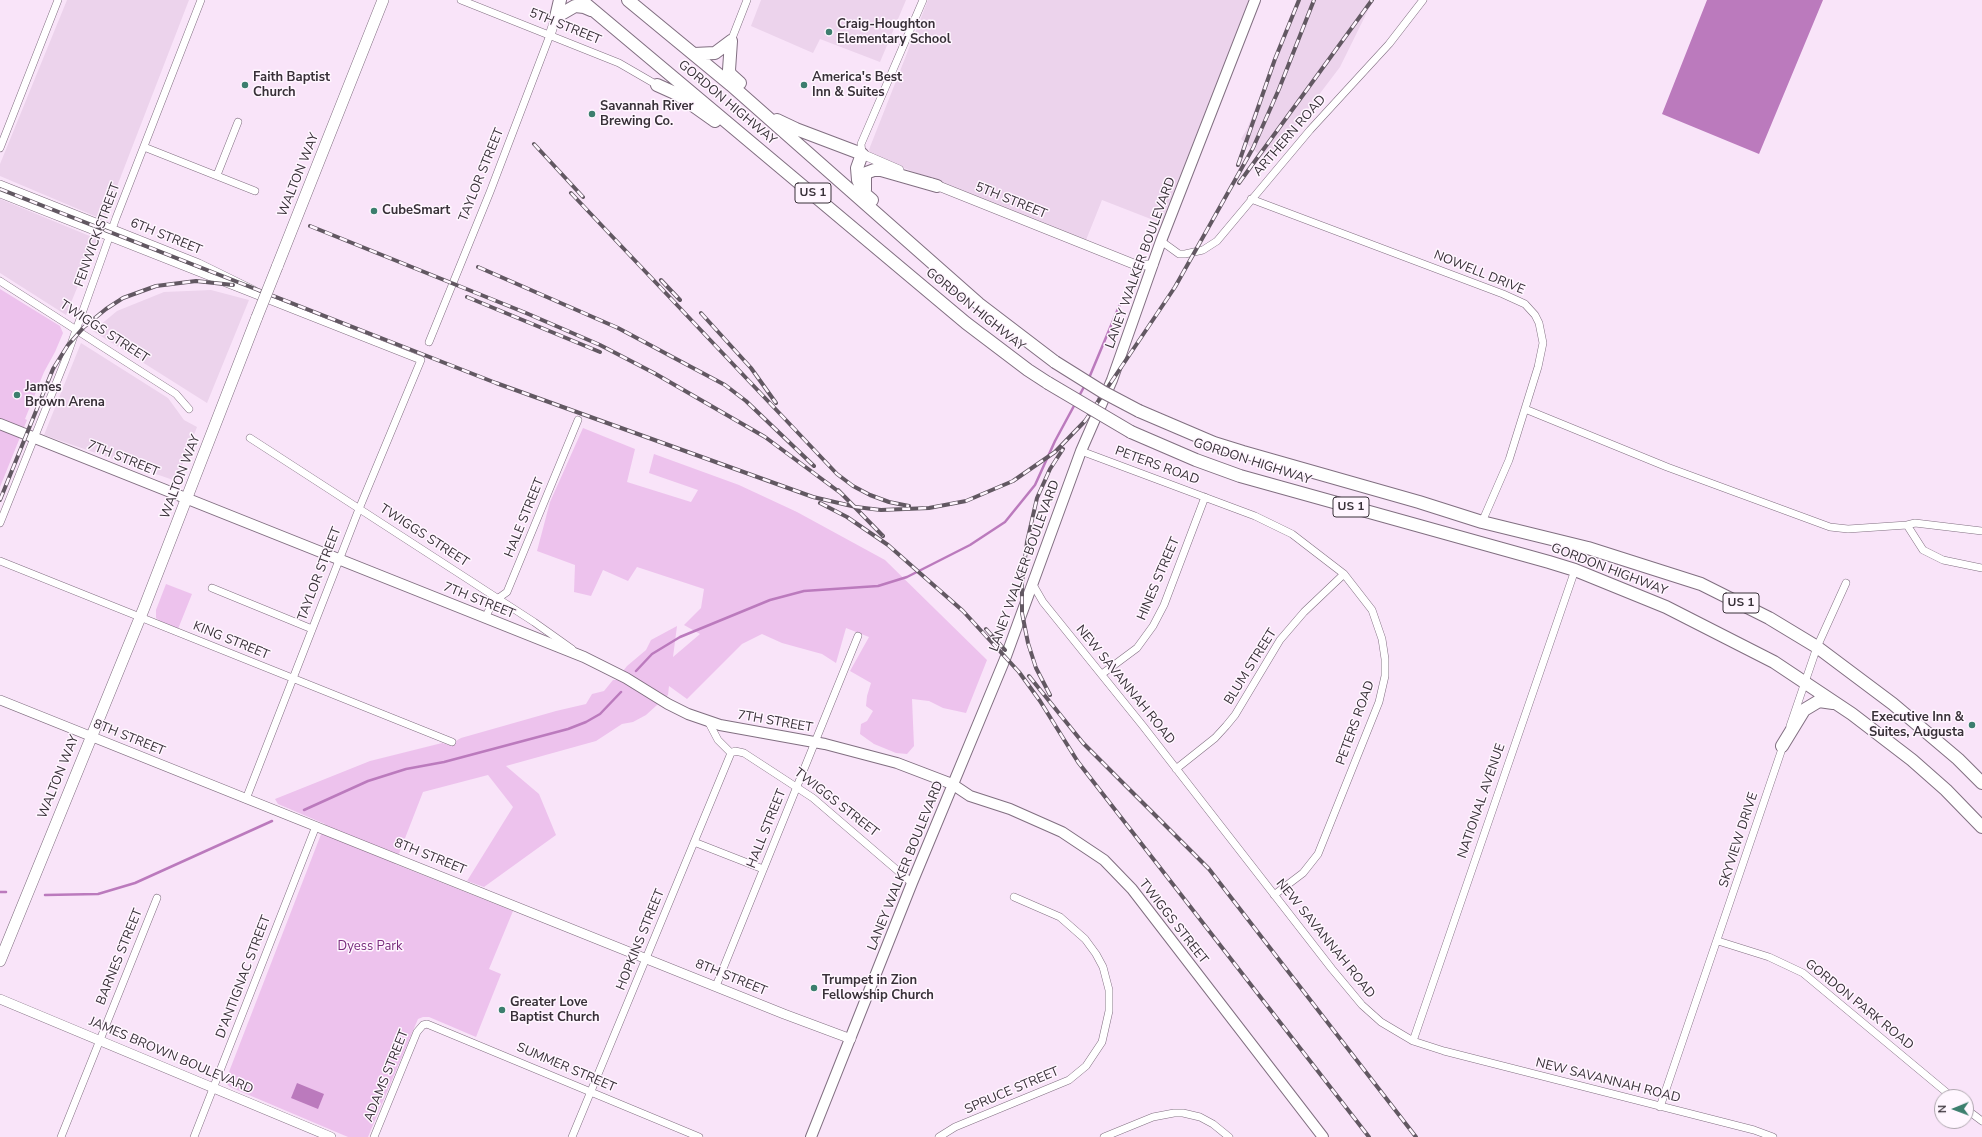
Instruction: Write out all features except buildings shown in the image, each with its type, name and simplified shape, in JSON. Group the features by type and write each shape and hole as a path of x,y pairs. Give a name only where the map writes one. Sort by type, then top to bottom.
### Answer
{"highway":[{"path":"556,17 560,0"},
{"name":"GORDON HIGHWAY","path":"580,0 966,322 1028,370 1131,432 1196,460 1240,476 1575,570 1639,595 1694,620 1748,648 1806,682 1838,704 1885,738 1912,760 1946,790 1982,827"},
{"name":"GORDON HIGHWAY","path":"628,0 764,114 979,304 1055,362 1103,392 1171,426 1236,450 1419,502 1482,522 1588,548 1701,584 1769,618 1817,647 1893,704 1958,759 1982,783"},
{"path":"556,17 575,6 584,7 597,14"},
{"path":"694,54 715,54 731,41"},
{"path":"731,41 729,60 730,74 769,109 798,144"},
{"path":"657,85 677,94 768,156"},
{"path":"764,114 796,129 862,154 857,174 858,180 865,194 979,294 1027,342"},
{"path":"865,194 863,183 866,173 874,170 881,170 937,186"},
{"path":"1782,746 1801,714 1808,707 1819,701 1838,704"}],"main road":[{"name":"WALTON WAY","path":"0,961 90,736 188,499 257,317 383,0"},
{"name":"LANEY WALKER BOULEVARD","path":"811,1137 952,784 1005,658 1081,451 1112,380 1161,241 1255,0"},
{"name":"7TH STREET","path":"0,424 584,657 637,685 676,709 708,721 740,729 814,742 897,764 952,784"},
{"name":"TWIGGS STREET","path":"952,784 970,796 1010,809 1062,832 1093,851 1109,865 1132,889 1323,1137"}],"street":[{"path":"0,148 58,0"},
{"name":"FENWICK STREET","path":"0,523 76,329 112,229 201,0"},
{"name":"5TH STREET","path":"461,0 619,63 657,85"},
{"path":"731,41 747,0"},
{"path":"862,154 862,144 923,0"},
{"name":"ARTHERN ROAD","path":"1161,241 1179,254 1203,250 1217,241 1310,130 1389,44 1423,0"},
{"name":"TAYLOR STREET","path":"429,342 490,192 556,17"},
{"path":"217,175 238,122"},
{"path":"144,147 255,191"},
{"name":"5TH STREET","path":"862,154 937,186 1136,265 1153,265"},
{"name":"6TH STREET","path":"0,184 199,263 297,311"},
{"name":"6TH STREET","path":"0,194 420,360"},
{"name":"NOWELL DRIVE","path":"1251,199 1503,294 1525,304 1531,310 1539,323 1543,343 1538,366 1509,460 1482,522"},
{"name":"TWIGGS STREET","path":"0,281 176,394 189,409"},
{"name":"TAYLOR STREET","path":"246,799 359,509 420,360"},
{"path":"1525,409 1667,468 1830,527 1848,529 1907,525 1915,523 1982,531"},
{"name":"HALE STREET","path":"485,618 493,602 507,592 578,420"},
{"name":"TWIGGS STREET","path":"250,438 498,598 584,657"},
{"name":"PETERS ROAD","path":"1081,451 1255,516 1292,534 1344,574 1368,603 1380,630 1385,659 1384,684 1379,702 1318,854 1303,873 1274,895"},
{"name":"HINES STREET","path":"1102,674 1137,648 1153,626 1164,605 1205,497"},
{"path":"1907,525 1923,550 1943,560 1982,568"},
{"name":"KING STREET","path":"0,561 452,742"},
{"name":"NATIONAL AVENUE","path":"1413,1041 1575,570"},
{"name":"BLUM STREET","path":"1176,769 1215,738 1236,715 1280,640 1304,612 1344,574"},
{"name":"NEW SAVANNAH ROAD","path":"1032,583 1043,602 1102,674 1274,895 1362,1005 1382,1023 1413,1041 1444,1052 1754,1130 1773,1137"},
{"name":"SKYVIEW DRIVE","path":"1660,1107 1718,941 1782,746 1806,682 1817,647 1846,583"},
{"path":"212,588 312,629"},
{"name":"HALL STREET","path":"716,986 858,636"},
{"name":"8TH STREET","path":"0,700 851,1039"},
{"path":"708,721 718,740 731,753"},
{"name":"TWIGGS STREET","path":"731,753 735,751 744,753 796,787 840,821 912,883"},
{"name":"HOPKINS STREET","path":"572,1137 731,753"},
{"name":"D'ANTIGNAC STREET","path":"194,1137 312,824"},
{"path":"694,842 763,869"},
{"name":"SPRUCE STREET","path":"939,1137 955,1127 1048,1090 1069,1080 1086,1066 1102,1042 1109,1011 1109,990 1103,967 1096,954 1086,939 1060,917 1014,897"},
{"name":"BARNES STREET","path":"62,1137 157,898"},
{"name":"GORDON PARK ROAD","path":"1718,941 1769,957 1803,973 1942,1089"},
{"name":"JAMES BROWN BOULEVARD","path":"0,999 331,1137"},
{"name":"SUMMER STREET","path":"423,1025 432,1025 699,1137"},
{"name":"ADAMS STREET","path":"374,1137 417,1032 423,1025"},
{"path":"1104,1137 1153,1117 1174,1113 1184,1113 1200,1117 1220,1128 1229,1137"}],"shaded area":[{"path":"67,0 189,0 104,220 0,176 0,164"},
{"name":"Craig-Houghton Elementary School","path":"761,0 906,0 880,62 820,39 813,53 751,26"},
{"path":"928,0 1250,0 1161,223 1102,200 1086,240 871,155 869,150 870,147"},
{"path":"1298,0 1373,0 1340,67 1268,162 1241,139 1247,129"},
{"path":"1707,0 1823,0 1759,154 1662,114"},
{"path":"0,199 97,239 66,315 0,273"},
{"path":"211,290 249,300 207,403 93,331 117,311 164,292"},
{"path":"81,343 168,398 184,420 197,427 176,481 44,435"},
{"path":"297,1083 324,1094 318,1109 291,1098"}],"green space":[{"name":"James Brown Arena","path":"0,289 60,326 63,333 44,372 25,419 27,420 0,487"},
{"name":"Dyess Park","path":"583,428 635,449 627,482 691,502 698,490 649,473 654,454 739,485 797,512 885,560 987,660 966,713 943,708 929,701 912,699 914,746 907,754 896,753 874,744 860,734 861,724 867,721 873,711 866,706 871,683 850,671 869,637 846,628 836,663 822,654 782,643 762,634 742,644 687,699 669,686 668,695 646,715 633,722 622,724 596,741 506,766 539,794 556,835 484,887 467,881 513,807 488,775 423,792 395,864 513,911 489,969 501,974 476,1037 429,1017 418,1019 368,1137 348,1137 230,1087 227,1084 227,1077 325,824 278,804 275,799 370,761 442,743 449,745 461,738 586,704 592,694 604,691 613,680 616,680 627,666 646,650 651,640 677,626 673,657 700,634 684,625 701,608 704,589 637,567 628,581 603,570 591,596 574,592 575,565 537,551 550,502"},
{"path":"166,584 192,594 178,629 161,622 156,618 156,610"}],"waterway":[{"path":"1089,378 1120,304"},
{"path":"1078,398 1085,385"},
{"path":"636,671 652,654 680,637 770,600 804,591 878,586 907,577 970,545 1005,522 1035,485 1055,441 1075,404"},
{"path":"304,810 368,781 406,769 444,762 568,729 586,722 600,714 621,692"},
{"path":"45,895 98,894 135,883 272,821"},
{"path":"0,892 6,892"}],"railway":[{"path":"1238,165 1275,59 1299,0"},
{"path":"0,189 496,383 813,497 856,507 881,510 929,508 966,501 1013,481 1055,452 1085,421 1175,287 1253,148 1279,89 1314,0"},
{"path":"1239,183 1372,0"},
{"path":"534,144 583,197"},
{"path":"571,193 837,474 853,486 870,495 889,502 909,506"},
{"path":"310,226 526,313 600,345 654,373 765,437 842,494"},
{"path":"478,267 618,328 725,385 746,401 814,466"},
{"path":"661,280 680,300"},
{"path":"0,500 53,369 68,345 84,327 106,309 123,298 156,286 196,281 233,285"},
{"path":"467,297 600,352"},
{"path":"701,313 751,368 776,403"},
{"path":"1050,695 1036,668 1028,643 1022,613 1022,583 1027,542 1037,498 1050,469 1063,449"},
{"path":"838,490 883,536"},
{"path":"820,503 847,517 888,545 963,611 1019,672 1040,701 1078,762 1369,1137"},
{"path":"986,629 1005,650"},
{"path":"1029,676 1083,743 1209,869 1416,1137"}],"place":[{"name":"Craig-Houghton Elementary School","path":"829,32"},
{"name":"Faith Baptist Church","path":"245,85"},
{"name":"America's Best Inn & Suites","path":"804,85"},
{"name":"Savannah River Brewing Co.","path":"592,114"},
{"name":"CubeSmart","path":"374,211"},
{"name":"James Brown Arena","path":"17,395"},
{"name":"Executive Inn & Suites, Augusta","path":"1972,725"},
{"name":"Trumpet in Zion Fellowship Church","path":"814,988"},
{"name":"Greater Love Baptist Church","path":"502,1010"}]}
